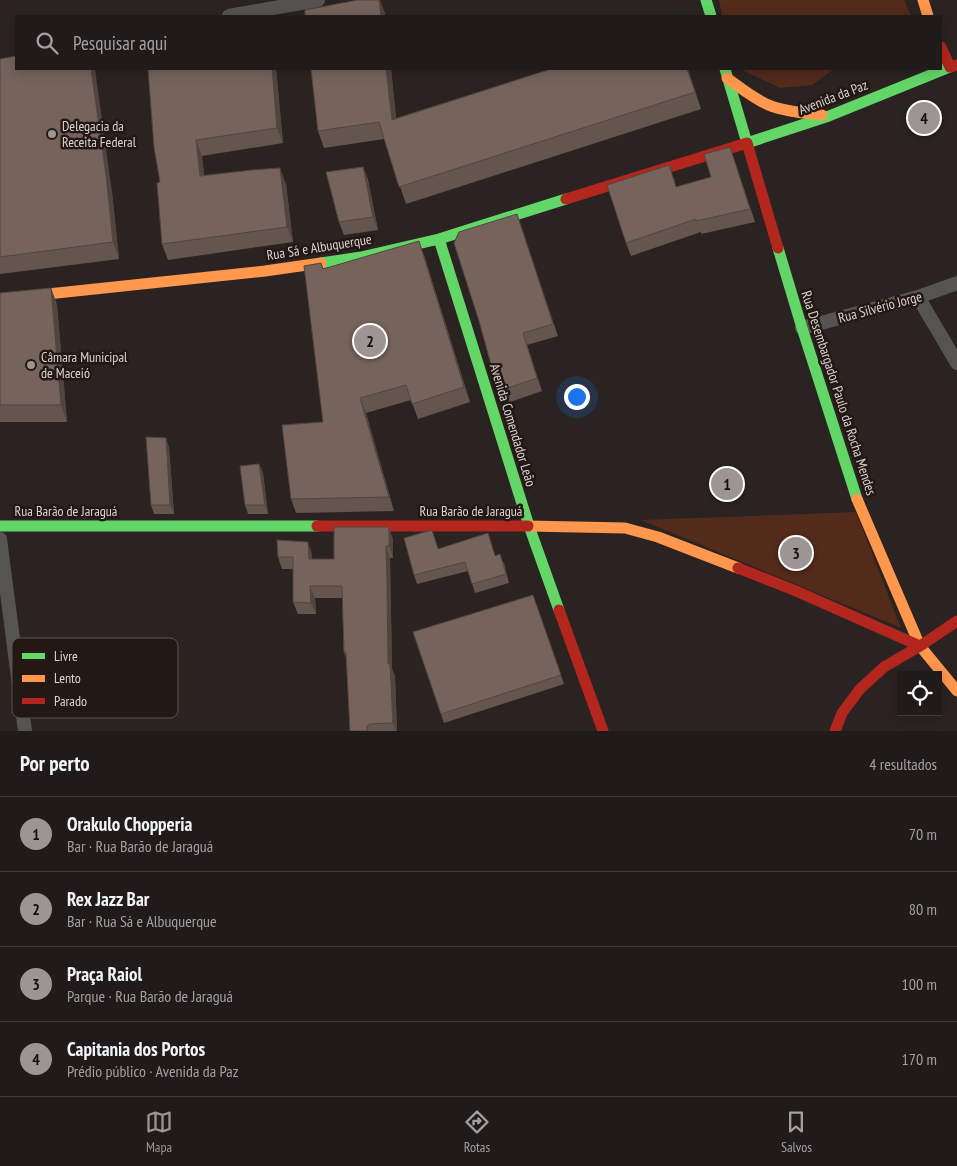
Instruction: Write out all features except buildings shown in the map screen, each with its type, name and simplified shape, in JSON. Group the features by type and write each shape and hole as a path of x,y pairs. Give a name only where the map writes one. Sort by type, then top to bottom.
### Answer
{"main road":[{"path":"706,0 711,15"},
{"path":"922,0 928,15"},
{"path":"942,49 953,68"},
{"name":"Avenida da Paz","path":"747,143 829,116 953,68"},
{"path":"726,74 756,98 771,106 788,111 829,116"},
{"name":"Rua Desembargador Paulo da Rocha Mendes","path":"726,74 802,328 860,506 920,646"},
{"name":"Rua Sá e Albuquerque","path":"0,299 265,271 361,257 439,240 747,143"},
{"name":"Avenida Comendador Leão","path":"439,240 529,526 603,731"},
{"name":"Rua Barão de Jaraguá","path":"0,526 529,526 625,528 658,537 796,591 920,646"},
{"path":"835,731 842,713 860,688 884,667 957,621"},
{"path":"920,646 957,691"}],"street":[{"path":"235,15 318,0"},
{"name":"Rua Silvério Jorge","path":"802,328 918,297 957,283"},
{"path":"918,297 957,363"},
{"path":"0,539 13,638"},
{"path":"23,718 25,731"}],"shaded area":[{"path":"719,0 904,0 911,15 722,15"},
{"path":"742,70 833,70 812,85 780,88"},
{"path":"856,512 901,628 641,520"}],"traffic: fast":[{"path":"706,0 711,15"},
{"path":"725,70 747,143 829,116 950,67"},
{"path":"321,263 361,257 439,239 566,199"},
{"path":"439,239 529,526 559,610"},
{"path":"778,248 857,499"},
{"path":"0,526 317,526"}],"traffic: slow":[{"path":"923,0 928,15"},
{"path":"727,78 754,97 771,106 790,111 822,115"},
{"path":"0,299 265,271 321,263"},
{"path":"857,499 920,646 957,691"},
{"path":"528,526 625,528 658,537 738,568"}],"traffic: jam":[{"path":"942,49 950,67 957,65"},
{"path":"566,199 747,143 778,248"},
{"path":"317,526 528,526"},
{"path":"738,568 796,591 920,646"},
{"path":"559,610 603,731"},
{"path":"835,731 842,713 860,689 884,667 957,621"}],"place":[{"name":"Capitania dos Portos","path":"924,118"},
{"name":"Delegacia da Receita Federal","path":"52,134"},
{"name":"Rex Jazz Bar","path":"370,341"},
{"name":"Câmara Municipal de Maceió","path":"31,365"},
{"name":"Orakulo Chopperia","path":"727,484"},
{"name":"Praça Raiol","path":"796,553"}]}
